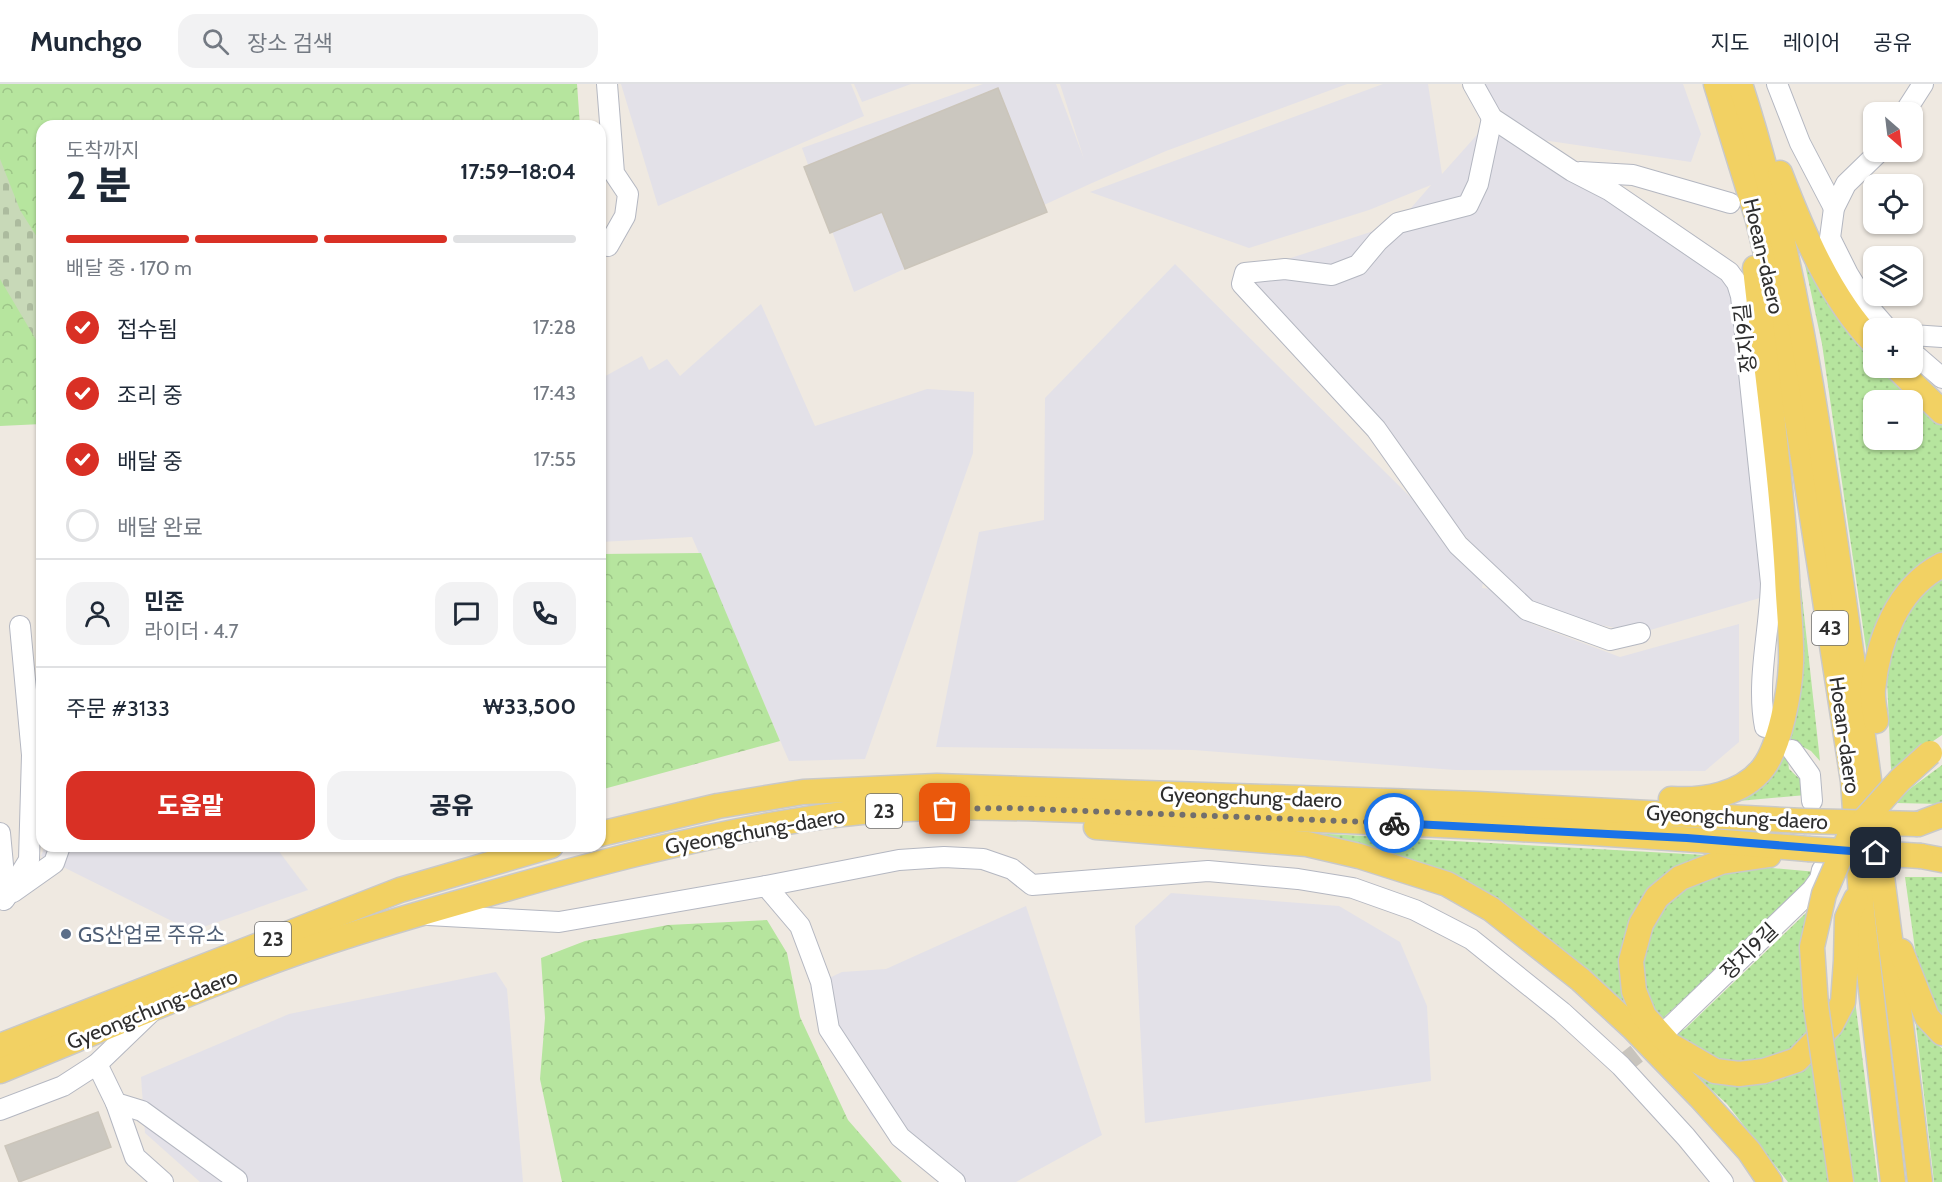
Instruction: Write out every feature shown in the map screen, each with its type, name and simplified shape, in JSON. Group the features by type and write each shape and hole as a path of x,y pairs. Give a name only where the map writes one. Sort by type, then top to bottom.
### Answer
{"main road":[{"name":"Hoean-daero","path":"1716,84 1744,173 1768,262 1798,426 1853,781 1860,892 1893,1182"},
{"name":"Hoean-daero","path":"1742,84 1770,185 1798,314 1833,523 1887,914 1920,1182"},
{"path":"1742,84 1813,249 1839,297 1863,329"},
{"path":"1477,804 1633,797 1697,800 1723,794 1746,783 1763,767 1775,743 1786,701 1791,662 1785,549 1744,173"},
{"path":"1907,378 1942,412"},
{"path":"1869,779 1878,748 1873,690 1883,639 1904,595 1932,570 1942,565"},
{"path":"1841,1182 1816,1006 1812,947 1824,894 1850,837 1899,780 1930,753 1942,747"},
{"name":"Gyeongchung-daero","path":"606,833 718,806 803,792 937,786 1477,804 1808,811 1942,826"},
{"name":"Gyeongchung-daero","path":"0,1071 251,969 324,943 636,853 808,818 875,811 1009,808 1472,826 1687,838 1935,857"},
{"path":"875,811 1307,844 1359,856 1447,884 1491,909 1581,980 1633,1028 1700,1097 1749,1151 1770,1182"},
{"path":"1918,824 1942,815"},
{"path":"1808,849 1721,862 1680,878 1657,897 1641,924 1631,961 1634,991 1644,1016 1670,1045 1715,1071 1739,1074 1764,1071 1797,1060 1831,1025 1843,1002 1847,918 1860,892"},
{"name":"Gyeongchung-daero","path":"0,1046 400,890 530,852"},
{"path":"1887,914 1928,1017 1942,1034"}],"street":[{"path":"607,84 614,173 628,194 625,216 608,246"},
{"name":"장지9길","path":"1473,84 1492,118 1572,171 1618,196 1729,272 1737,283 1741,296 1771,583 1771,608 1761,705 1765,727"},
{"path":"1777,84 1800,143 1834,208"},
{"path":"1911,102 1923,84"},
{"path":"1492,118 1478,184 1468,205 1398,223 1378,241 1358,265 1332,275 1285,269 1245,273 1242,284 1376,429 1458,545 1527,610 1610,640 1640,633"},
{"path":"1869,162 1846,184 1834,208 1830,238 1853,282 1878,318"},
{"path":"1572,171 1633,175 1730,203"},
{"path":"1923,336 1942,337"},
{"path":"1923,362 1942,378"},
{"path":"3,902 29,860 32,755 20,626"},
{"path":"1792,750 1810,775 1808,811"},
{"path":"0,833 3,902"},
{"path":"3,902 54,863 58,852"},
{"path":"416,915 559,922 899,860 944,857 983,859 1012,869 1032,885 1208,871 1298,879 1353,888 1415,910 1471,939 1562,1012 1621,1066 1686,1137 1723,1182"},
{"name":"장지9길","path":"1669,1028 1812,890 1820,879 1822,870"},
{"path":"766,886 800,926 821,982 829,1029 900,1137 955,1182"},
{"path":"0,1110 63,1086 96,1065 153,1009"},
{"path":"96,1065 116,1103 135,1157 163,1182"},
{"path":"116,1103 142,1111 237,1180"}],"shaded area":[{"path":"621,84 851,84 864,116 658,206"},
{"path":"854,84 911,84 862,102"},
{"path":"983,84 1056,84 1084,159 1060,84 1347,84 1166,151 854,292 802,148"},
{"path":"1383,84 1428,84 1442,174 1492,118 1736,290 1770,595 1640,633 1527,610 1245,273 1398,223 1431,185 1369,210 1249,248 1090,192"},
{"path":"1485,84 1683,84 1701,134 1691,162 1536,139 1490,101"},
{"path":"1175,264 1485,571 1482,588 1492,589 1532,624 1620,657 1739,624 1739,742 1705,771 1455,770 1193,750 936,747 979,532 1044,520 1045,398"},
{"path":"761,304 815,426 927,389 974,392 973,453 865,759 789,761 692,537 606,542 606,376 642,356 649,370 667,359 680,376"},
{"path":"43,852 280,852 308,890 192,931 41,856"},
{"path":"1171,893 1339,906 1400,942 1427,1006 1431,1081 1145,1123 1135,926"},
{"path":"1026,906 1102,1135 1016,1182 939,1182 871,1115 810,987 842,972 886,969"},
{"path":"496,972 507,989 523,1182 200,1182 145,1133 141,1077 289,1014"}],"green space":[{"path":"0,84 577,84 580,120 36,120 36,424 0,426"},
{"path":"0,159 20,210 36,235 36,340 0,279"},
{"path":"1803,255 1863,339 1863,378 1898,378 1911,390 1863,390 1863,450 1923,450 1923,401 1942,419 1942,554 1868,662 1822,344"},
{"path":"1797,550 1820,761 1811,751 1797,744 1787,754 1789,769 1806,785 1806,795 1705,804 1769,777"},
{"path":"701,553 780,741 606,788 606,554"},
{"path":"1942,575 1942,735 1891,770 1886,656 1914,601"},
{"path":"1942,765 1942,804 1895,803 1911,788"},
{"path":"1239,829 1705,855 1677,868 1653,888 1635,1018 1591,973 1503,902 1430,865"},
{"path":"1749,866 1817,872 1814,882 1664,1017 1666,1023 1677,1032 1685,1029 1807,912 1803,956 1807,1038 1786,1056 1748,1065 1685,1048 1648,1002 1643,963 1654,911 1679,891 1713,874"},
{"path":"1905,877 1942,877 1942,1017 1929,1001 1919,978"},
{"path":"767,920 787,953 800,1017 848,1120 902,1182 562,1182 540,1079 545,1018 541,958 585,941 668,925"},
{"path":"1855,1000 1878,1182 1854,1182 1831,1041"},
{"path":"1915,1016 1942,1048 1942,1182 1934,1182"},
{"path":"1812,1063 1832,1182 1788,1182 1727,1104 1692,1072 1698,1075 1783,1077"}],"building":[{"path":"998,88 1047,212 905,269 882,212 830,233 804,167"},
{"path":"98,1112 111,1147 19,1182 5,1146"}],"tunnel":[{"path":"1621,1066 1660,1035"}],"way so far":[{"path":"945,809 1009,808 1394,823"}],"place":[{"name":"GS산업로 주유소","path":"66,934"}],"route":[{"path":"1394,823 1687,838 1876,853"}]}
